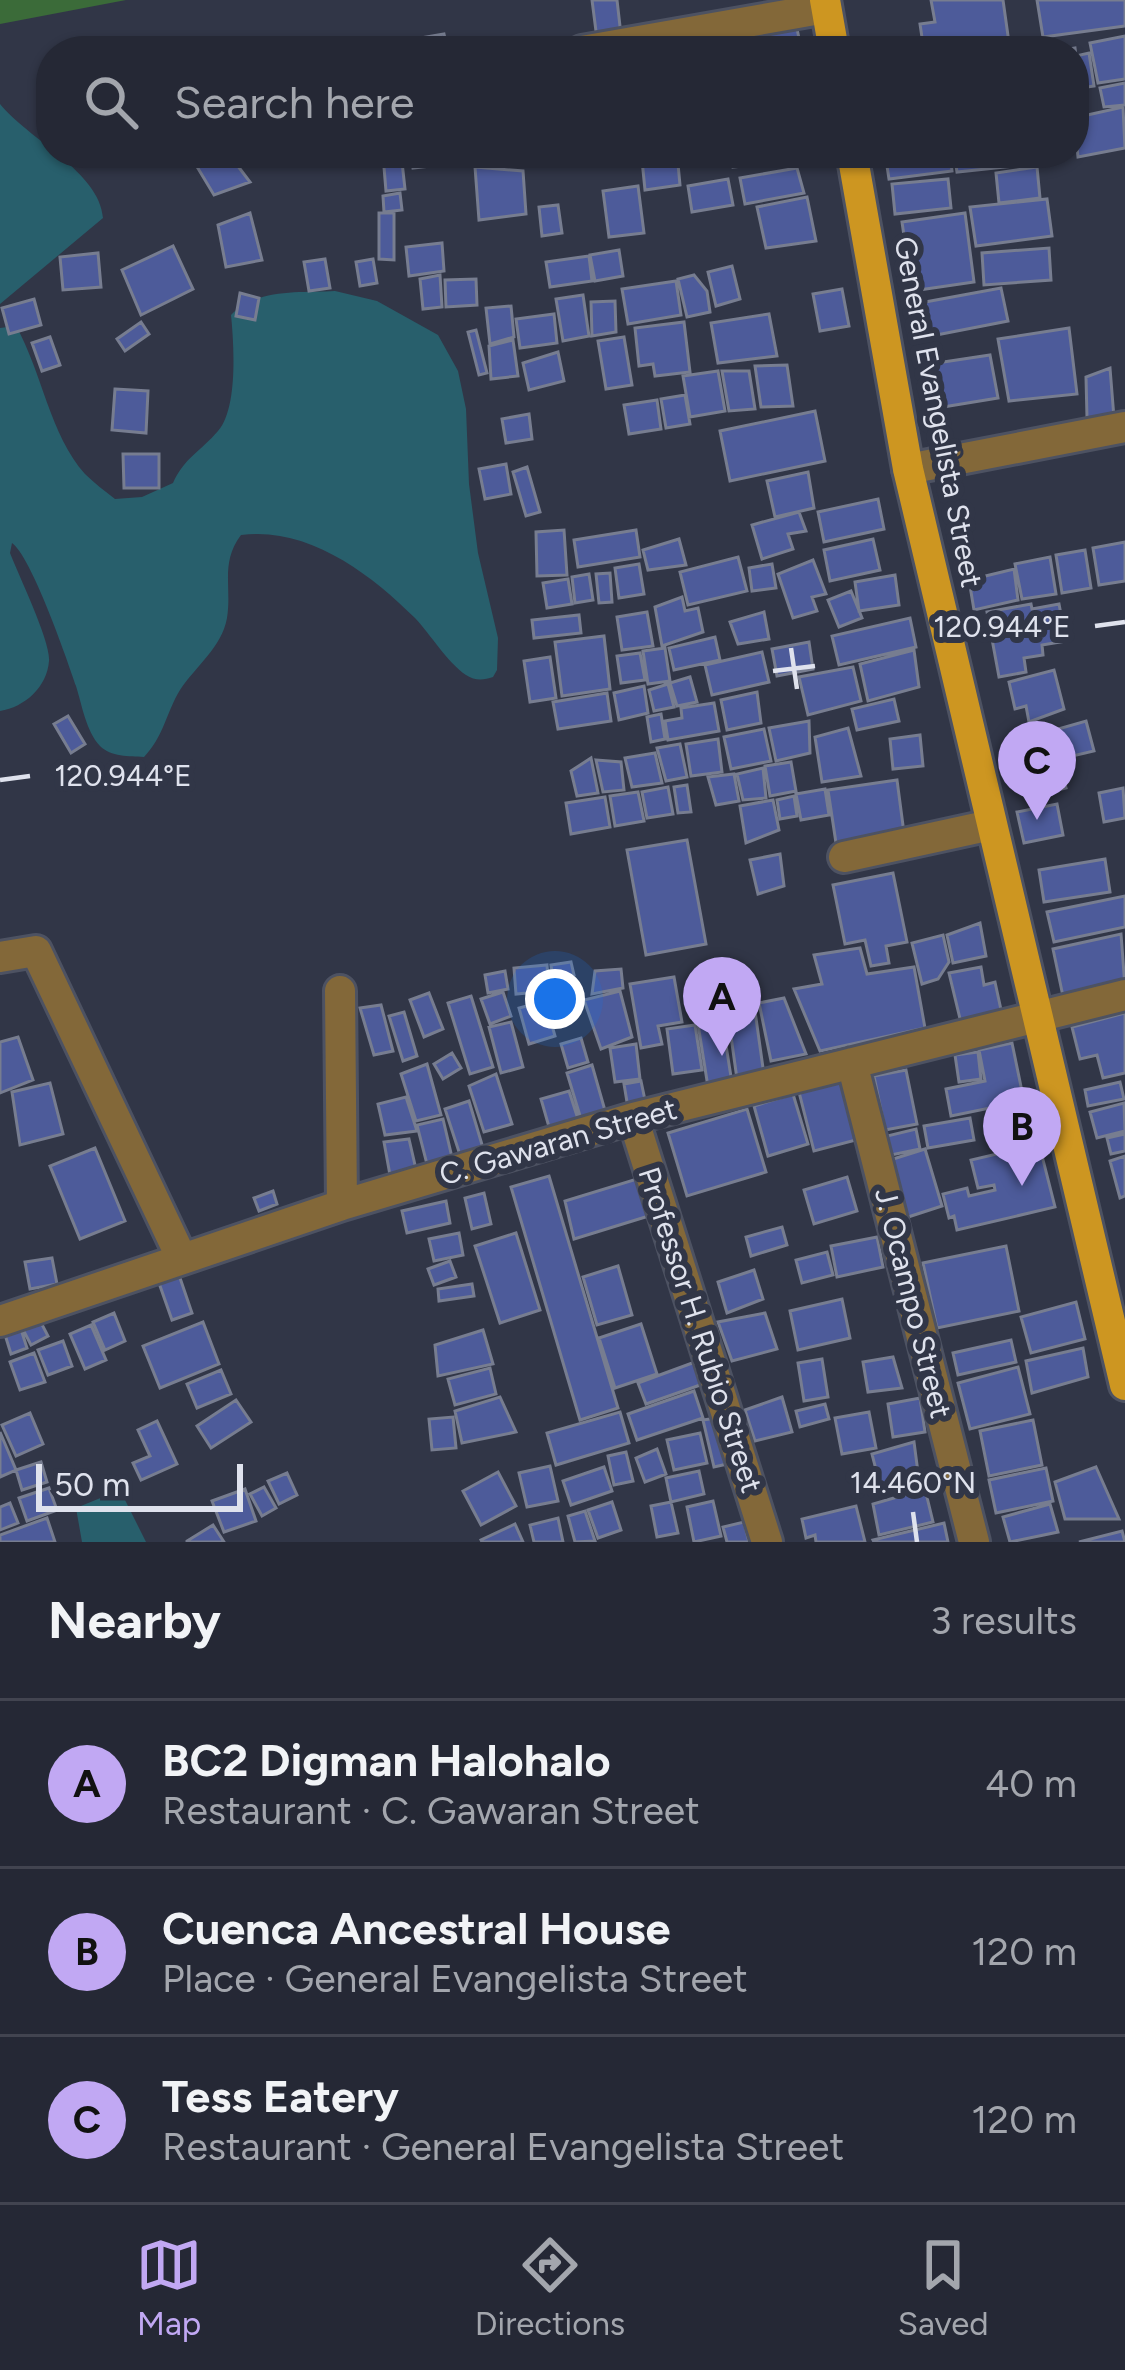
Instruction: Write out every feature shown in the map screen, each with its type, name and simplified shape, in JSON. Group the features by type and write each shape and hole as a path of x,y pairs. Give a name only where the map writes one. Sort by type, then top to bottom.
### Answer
{"main road":[{"path":"825,4 831,36"},
{"name":"General Evangelista Street","path":"855,168 908,470 1125,1385"}],"street":[{"path":"660,36 825,4"},
{"path":"908,470 1125,428"},
{"path":"844,857 992,825"},
{"path":"0,957 36,951 182,1259"},
{"path":"340,992 343,1205"},
{"name":"C. Gawaran Street","path":"0,1321 343,1205 633,1118 1125,995"},
{"name":"J. Ocampo Street","path":"852,1063 974,1542"},
{"name":"Professor H. Rubio Street","path":"633,1118 767,1542"}],"green space":[{"path":"0,0 126,0 0,24"}],"water":[{"path":"0,104 36,137 36,168 72,168 90,186 103,218 0,304"},
{"path":"335,291 377,301 438,335 458,371 466,409 478,553 498,638 493,677 466,675 397,601 336,556 290,538 241,535 231,555 227,618 220,638 180,690 144,757 115,754 104,750 91,733 48,609 12,543 10,553 40,624 49,661 33,694 0,711 0,328 16,326 63,441 85,474 115,499 142,497 173,483 224,421 233,376 231,315 266,296"},
{"path":"120,1490 146,1542 82,1542 76,1508"}],"building":[{"path":"592,0 617,0 621,35 597,36"},
{"path":"931,0 1003,0 1008,36 922,36 920,24 935,22"},
{"path":"1037,0 1125,0 1125,26 1043,36"},
{"path":"796,24 799,36 768,36 767,29"},
{"path":"1125,36 1125,79 1098,83 1090,43"},
{"path":"1125,83 1125,105 1104,107 1100,88"},
{"path":"1123,107 1125,148 1089,155 1089,115"},
{"path":"198,168 239,168 250,182 214,195"},
{"path":"384,168 403,168 405,189 386,191"},
{"path":"475,168 523,171 526,214 479,220"},
{"path":"643,168 678,168 680,185 645,190"},
{"path":"797,168 804,193 745,204 740,178"},
{"path":"887,168 952,168 952,171 889,179"},
{"path":"1037,168 1040,198 999,203 996,173"},
{"path":"728,179 733,205 692,212 688,186"},
{"path":"948,179 951,208 895,214 892,184"},
{"path":"638,186 644,233 609,237 603,191"},
{"path":"400,193 402,210 384,212 383,196"},
{"path":"807,197 816,241 766,248 757,207"},
{"path":"1047,199 1052,236 976,246 970,207"},
{"path":"558,205 562,233 542,236 539,207"},
{"path":"250,213 262,260 226,267 218,225"},
{"path":"379,213 394,213 394,260 379,259"},
{"path":"965,213 974,282 912,291 902,222"},
{"path":"442,243 444,271 409,276 406,247"},
{"path":"173,246 193,289 141,315 122,270"},
{"path":"1049,248 1051,280 984,285 982,253"},
{"path":"619,250 623,276 595,281 590,255"},
{"path":"98,253 101,287 63,290 60,257"},
{"path":"589,256 592,281 550,287 546,262"},
{"path":"325,259 330,288 309,291 304,262"},
{"path":"373,259 377,283 360,286 356,262"},
{"path":"732,266 740,299 716,306 708,272"},
{"path":"440,275 442,307 423,309 420,279"},
{"path":"694,275 707,291 710,312 687,317 678,279"},
{"path":"476,279 477,305 446,307 445,280"},
{"path":"676,281 681,315 628,324 622,289"},
{"path":"1001,288 1008,321 916,339 909,305"},
{"path":"842,289 849,326 820,331 813,294"},
{"path":"240,293 259,298 255,320 236,316"},
{"path":"583,295 589,336 563,341 556,299"},
{"path":"34,299 41,325 9,334 2,308"},
{"path":"615,301 616,332 592,336 591,302"},
{"path":"511,306 514,337 490,344 486,308"},
{"path":"554,314 557,343 520,348 516,319"},
{"path":"769,314 777,356 718,363 711,323"},
{"path":"141,322 149,334 125,351 117,339"},
{"path":"684,322 690,372 655,376 653,364 639,366 635,328"},
{"path":"1069,328 1077,394 1009,401 998,339"},
{"path":"476,330 487,373 479,375 468,332"},
{"path":"50,337 60,365 42,371 32,343"},
{"path":"624,337 632,385 606,389 598,341"},
{"path":"513,340 518,376 491,379 489,346"},
{"path":"558,352 564,381 529,390 523,363"},
{"path":"990,355 998,398 937,408 930,364"},
{"path":"787,365 793,406 761,407 755,366"},
{"path":"1110,368 1114,418 1087,418 1086,377"},
{"path":"718,371 725,411 690,417 683,376"},
{"path":"722,371 749,371 755,409 729,411"},
{"path":"115,389 148,391 146,433 112,430"},
{"path":"685,395 690,424 666,428 661,399"},
{"path":"657,400 661,429 629,434 624,405"},
{"path":"815,411 825,461 730,481 720,431"},
{"path":"529,414 532,439 506,443 502,419"},
{"path":"123,454 159,454 159,488 124,488"},
{"path":"506,464 511,494 485,499 479,469"},
{"path":"527,467 540,512 526,516 513,472"},
{"path":"808,472 814,508 775,517 767,481"},
{"path":"878,499 884,529 824,542 818,512"},
{"path":"799,512 806,531 788,534 793,549 762,559 752,525"},
{"path":"564,530 567,575 537,576 536,532"},
{"path":"636,530 640,557 578,567 574,540"},
{"path":"679,539 686,565 648,570 643,550"},
{"path":"873,539 880,570 830,581 824,550"},
{"path":"1125,542 1125,581 1099,585 1093,548"},
{"path":"1085,550 1091,588 1062,593 1056,555"},
{"path":"738,557 747,591 688,605 680,572"},
{"path":"1050,557 1056,594 1022,599 1015,564"},
{"path":"813,560 826,594 812,597 817,611 793,618 778,574"},
{"path":"639,564 644,594 619,598 615,568"},
{"path":"772,564 776,588 752,591 749,568"},
{"path":"1014,569 1018,600 974,610 969,580"},
{"path":"610,573 612,602 599,603 596,574"},
{"path":"589,574 593,600 575,603 572,577"},
{"path":"895,575 899,605 859,611 855,582"},
{"path":"568,579 572,604 547,608 543,583"},
{"path":"851,591 862,618 839,627 828,600"},
{"path":"682,597 685,611 698,608 703,632 662,646 655,607"},
{"path":"1031,604 1032,609 1059,604 1066,641 1042,645 1043,655 1024,658 1026,672 999,677 987,612"},
{"path":"647,612 653,646 622,650 617,617"},
{"path":"764,612 769,639 738,644 730,622"},
{"path":"579,615 581,633 534,638 532,620"},
{"path":"910,618 916,647 839,665 832,636"},
{"path":"604,636 610,689 562,696 555,642"},
{"path":"715,637 720,660 674,670 669,648"},
{"path":"809,642 813,669 777,676 772,649"},
{"path":"665,648 670,681 648,684 643,651"},
{"path":"914,650 919,687 868,701 860,664"},
{"path":"762,652 769,682 712,695 705,665"},
{"path":"640,653 645,680 621,683 617,656"},
{"path":"550,657 556,698 530,702 524,661"},
{"path":"853,667 861,701 808,715 799,677"},
{"path":"1054,670 1064,709 1029,722 1026,706 1015,709 1009,682"},
{"path":"690,677 697,702 677,706 670,683"},
{"path":"668,684 674,707 654,711 649,690"},
{"path":"644,686 648,713 619,720 614,693"},
{"path":"757,692 761,723 727,730 721,700"},
{"path":"607,693 611,721 558,729 553,702"},
{"path":"894,699 899,721 857,730 852,709"},
{"path":"714,703 719,731 668,740 665,721 682,718 681,708"},
{"path":"661,714 665,739 651,742 647,717"},
{"path":"68,716 85,744 71,753 54,724"},
{"path":"809,721 810,753 776,761 769,728"},
{"path":"1086,721 1094,751 1064,758 1058,729"},
{"path":"848,728 861,776 822,782 815,737"},
{"path":"764,729 771,761 731,769 724,737"},
{"path":"920,735 923,766 893,769 890,739"},
{"path":"718,739 722,772 691,776 686,744"},
{"path":"680,744 687,777 666,781 657,748"},
{"path":"655,753 662,783 632,787 625,758"},
{"path":"591,758 598,793 577,796 571,771"},
{"path":"1058,759 1066,788 1031,797 1024,770"},
{"path":"596,760 621,762 624,790 603,792"},
{"path":"791,762 796,791 770,796 765,766"},
{"path":"763,768 766,798 743,800 737,774"},
{"path":"734,774 739,801 716,805 708,777"},
{"path":"897,780 904,833 836,843 828,790"},
{"path":"687,785 691,812 678,813 674,787"},
{"path":"668,787 673,814 647,818 642,792"},
{"path":"1123,788 1125,818 1104,822 1099,793"},
{"path":"825,789 829,815 801,820 796,794"},
{"path":"638,792 644,821 615,826 610,796"},
{"path":"794,796 797,816 780,819 777,800"},
{"path":"605,797 610,827 571,834 566,803"},
{"path":"773,800 779,830 746,843 740,806"},
{"path":"1057,804 1063,835 1024,843 1017,812"},
{"path":"687,840 706,944 646,955 627,850"},
{"path":"780,854 784,886 758,894 750,860"},
{"path":"1105,859 1110,892 1044,902 1039,870"},
{"path":"893,873 907,942 886,946 889,963 871,966 865,940 845,944 833,885"},
{"path":"1125,896 1125,927 1054,942 1047,912"},
{"path":"980,923 986,956 953,963 947,935"},
{"path":"1121,934 1125,987 1064,1001 1053,949"},
{"path":"943,935 949,962 938,979 922,984 912,943"},
{"path":"860,948 867,974 914,967 925,1028 820,1051 794,989 822,984 814,955"},
{"path":"571,962 574,975 553,978 551,965"},
{"path":"547,965 549,991 516,994 514,968"},
{"path":"981,967 984,985 995,982 1003,1019 962,1027 949,973"},
{"path":"621,969 623,988 592,994 595,971"},
{"path":"505,971 508,989 488,993 485,975"},
{"path":"674,977 682,1022 658,1026 662,1044 641,1048 630,984"},
{"path":"570,978 575,1005 556,1008 551,982"},
{"path":"620,991 632,1037 601,1049 584,1000"},
{"path":"503,992 511,1016 490,1024 481,999"},
{"path":"429,993 443,1029 424,1037 410,1000"},
{"path":"471,996 493,1067 470,1074 448,1003"},
{"path":"784,998 806,1054 771,1061 759,1003"},
{"path":"545,1001 555,1036 529,1044 519,1008"},
{"path":"754,1004 764,1075 737,1079 727,1008"},
{"path":"381,1005 393,1051 374,1055 360,1008"},
{"path":"404,1012 417,1056 403,1061 389,1016"},
{"path":"1125,1013 1125,1073 1103,1078 1097,1055 1080,1059 1072,1027"},
{"path":"722,1020 732,1083 708,1087 698,1024"},
{"path":"511,1022 523,1067 501,1073 489,1027"},
{"path":"695,1025 702,1070 673,1074 667,1029"},
{"path":"18,1037 33,1080 0,1093 0,1042"},
{"path":"581,1038 588,1062 568,1068 561,1044"},
{"path":"1012,1043 1024,1101 951,1116 946,1089 985,1081 979,1050"},
{"path":"636,1044 640,1079 615,1082 610,1048"},
{"path":"978,1052 981,1079 959,1082 955,1055"},
{"path":"452,1053 461,1068 443,1079 434,1064"},
{"path":"427,1064 441,1115 416,1121 401,1074"},
{"path":"592,1065 608,1121 584,1129 567,1073"},
{"path":"906,1070 917,1124 885,1130 874,1076"},
{"path":"496,1074 512,1124 484,1132 469,1086"},
{"path":"641,1081 646,1105 628,1108 624,1084"},
{"path":"841,1081 856,1140 814,1151 799,1092"},
{"path":"1120,1082 1124,1099 1088,1106 1085,1090"},
{"path":"50,1083 63,1134 20,1145 12,1092"},
{"path":"569,1091 578,1119 549,1127 541,1099"},
{"path":"793,1094 808,1144 768,1156 754,1106"},
{"path":"406,1097 417,1131 385,1135 378,1104"},
{"path":"469,1101 483,1148 460,1155 445,1109"},
{"path":"1124,1103 1125,1131 1097,1138 1090,1112"},
{"path":"747,1109 766,1172 687,1196 668,1133"},
{"path":"970,1118 974,1140 928,1148 924,1126"},
{"path":"443,1119 454,1166 429,1172 417,1125"},
{"path":"916,1129 920,1149 891,1155 887,1136"},
{"path":"1125,1134 1125,1151 1111,1154 1107,1138"},
{"path":"409,1139 418,1178 392,1186 384,1142"},
{"path":"1039,1144 1055,1207 957,1230 943,1194 967,1188 969,1196 995,1190 994,1185 978,1188 971,1160"},
{"path":"95,1148 125,1221 80,1239 50,1166"},
{"path":"925,1149 942,1206 908,1217 890,1160"},
{"path":"1125,1156 1125,1196 1120,1198 1110,1161"},
{"path":"549,1176 618,1408 580,1420 511,1187"},
{"path":"847,1177 857,1211 814,1224 804,1190"},
{"path":"640,1178 652,1215 574,1239 565,1201"},
{"path":"273,1191 277,1204 259,1211 254,1198"},
{"path":"484,1193 491,1224 472,1229 465,1198"},
{"path":"446,1201 450,1223 407,1233 402,1211"},
{"path":"782,1227 787,1245 751,1256 746,1237"},
{"path":"459,1233 463,1255 434,1261 429,1239"},
{"path":"516,1233 540,1310 500,1323 475,1246"},
{"path":"877,1237 883,1267 837,1277 831,1246"},
{"path":"1006,1246 1019,1311 937,1328 923,1263"},
{"path":"827,1252 833,1275 802,1283 796,1260"},
{"path":"52,1258 57,1284 30,1289 25,1262"},
{"path":"450,1261 456,1277 434,1285 428,1269"},
{"path":"618,1266 632,1315 597,1325 583,1277"},
{"path":"754,1270 763,1299 727,1313 718,1282"},
{"path":"179,1275 192,1313 172,1320 159,1283"},
{"path":"472,1284 474,1296 439,1301 438,1289"},
{"path":"842,1299 850,1338 798,1350 790,1311"},
{"path":"1076,1302 1085,1339 1031,1353 1021,1317"},
{"path":"35,1311 48,1336 31,1345 18,1320"},
{"path":"114,1313 125,1341 105,1350 93,1322"},
{"path":"765,1313 777,1349 732,1361 718,1322"},
{"path":"18,1320 27,1348 11,1354 2,1325"},
{"path":"203,1322 219,1364 160,1388 143,1346"},
{"path":"641,1324 657,1374 615,1388 599,1338"},
{"path":"91,1325 106,1360 85,1369 70,1334"},
{"path":"483,1330 493,1364 438,1376 435,1345"},
{"path":"1011,1340 1016,1362 958,1375 953,1353"},
{"path":"63,1341 72,1366 48,1375 38,1350"},
{"path":"1083,1348 1088,1377 1032,1393 1026,1361"},
{"path":"34,1353 45,1382 20,1390 10,1362"},
{"path":"893,1357 902,1388 868,1392 863,1362"},
{"path":"822,1359 828,1397 804,1401 798,1363"},
{"path":"695,1362 703,1384 646,1404 638,1383"},
{"path":"1018,1367 1030,1414 970,1429 958,1383"},
{"path":"490,1368 496,1394 455,1405 448,1379"},
{"path":"221,1370 231,1394 197,1408 187,1384"},
{"path":"694,1391 703,1418 637,1440 628,1414"},
{"path":"500,1397 516,1432 462,1443 455,1411"},
{"path":"782,1397 792,1432 755,1441 745,1410"},
{"path":"920,1398 925,1432 893,1437 888,1404"},
{"path":"236,1400 251,1422 211,1448 197,1426"},
{"path":"825,1404 829,1419 800,1427 796,1411"},
{"path":"620,1412 629,1443 556,1465 547,1433"},
{"path":"869,1412 876,1448 842,1454 835,1418"},
{"path":"30,1413 43,1444 16,1456 2,1425"},
{"path":"453,1417 456,1448 432,1450 429,1419"},
{"path":"717,1418 727,1464 714,1467 703,1420"},
{"path":"1033,1420 1042,1465 989,1476 980,1431"},
{"path":"157,1421 177,1464 141,1480 133,1463 150,1456 138,1430"},
{"path":"0,1432 16,1470 0,1477"},
{"path":"700,1433 707,1463 674,1470 667,1440"},
{"path":"914,1442 919,1480 881,1489 872,1454"},
{"path":"657,1449 666,1474 645,1482 636,1458"},
{"path":"626,1452 633,1481 614,1485 608,1456"},
{"path":"41,1462 47,1482 22,1490 16,1470"},
{"path":"550,1466 558,1501 527,1507 519,1473"},
{"path":"604,1467 612,1491 571,1505 563,1481"},
{"path":"1096,1467 1119,1519 1065,1519 1055,1482"},
{"path":"1046,1468 1053,1501 996,1513 989,1480"},
{"path":"699,1471 704,1494 671,1502 666,1478"},
{"path":"498,1472 516,1506 481,1525 463,1491"},
{"path":"287,1473 297,1495 279,1504 268,1481"},
{"path":"264,1487 276,1508 262,1516 250,1494"},
{"path":"49,1488 57,1510 27,1521 19,1498"},
{"path":"245,1489 256,1521 224,1532 212,1501"},
{"path":"925,1489 933,1522 879,1535 873,1504"},
{"path":"713,1501 721,1536 694,1542 687,1507"},
{"path":"612,1502 621,1530 598,1538 588,1510"},
{"path":"671,1502 678,1533 657,1537 651,1506"},
{"path":"10,1503 18,1523 0,1530 0,1507"},
{"path":"1050,1504 1058,1532 1010,1542 1003,1517"},
{"path":"856,1506 865,1542 816,1542 815,1535 806,1538 802,1519"},
{"path":"585,1511 595,1541 575,1542 568,1516"},
{"path":"47,1518 55,1542 0,1542 0,1535"},
{"path":"558,1518 563,1542 534,1542 530,1525"},
{"path":"744,1522 749,1542 727,1542 723,1527"},
{"path":"944,1523 948,1542 873,1540"},
{"path":"515,1524 523,1542 482,1542 481,1540"},
{"path":"213,1525 224,1542 187,1542 187,1541"},
{"path":"1122,1531 1125,1542 1079,1542"}],"place":[{"name":"Tess Eatery","path":"1037,820"},
{"name":"BC2 Digman Halohalo","path":"722,1056"},
{"name":"Cuenca Ancestral House","path":"1022,1186"}]}
